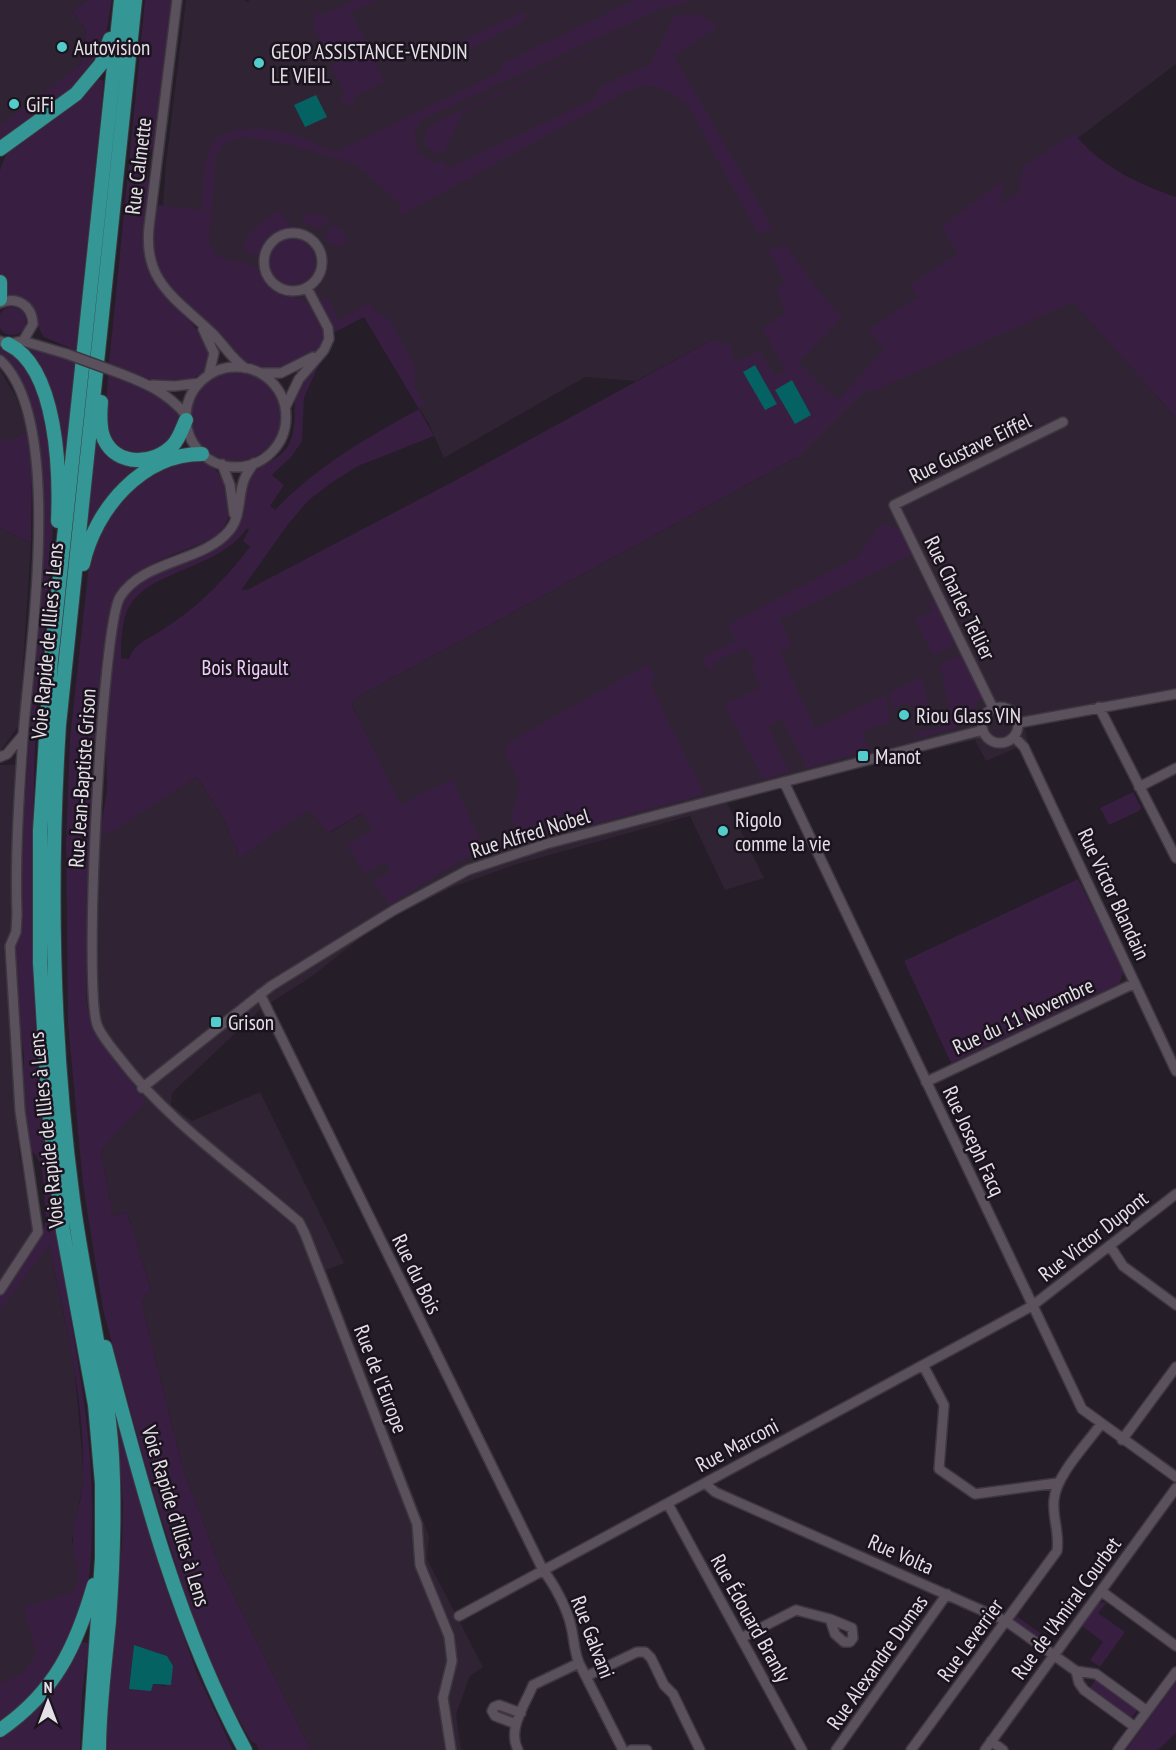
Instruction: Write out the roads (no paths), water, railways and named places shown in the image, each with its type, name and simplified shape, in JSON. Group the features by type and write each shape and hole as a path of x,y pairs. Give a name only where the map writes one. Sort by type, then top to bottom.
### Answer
{"highway":[{"name":"Voie Rapide de Illies à Lens","path":"87,1288 65,1129 54,963 56,777 135,0"},
{"path":"0,149 76,94 96,72 105,56 112,24 120,3"},
{"path":"88,1750 102,1558 100,1450 95,1405 78,1313 52,1141 44,1060 39,952 42,776 120,3"},
{"path":"0,160 14,138"},
{"path":"0,282 0,301"},
{"path":"100,332 105,349 100,425 104,439 113,451 127,459 151,459 173,445 186,418"},
{"path":"4,342 18,349 32,366 46,399 53,424 58,458 59,504 56,564 60,583"},
{"path":"73,594 80,583 92,533 116,496 150,469 166,461 179,456 202,454"},
{"path":"87,1288 107,1409 114,1507 112,1577 99,1750"},
{"name":"Voie Rapide d’Illies à Lens","path":"87,1288 96,1306 131,1440 189,1629 245,1750"},
{"path":"0,1730 36,1699 62,1666 80,1630 102,1558"}],"street":[{"name":"Rue Calmette","path":"177,0 149,227 148,252 159,282 214,335 232,359 244,368"},
{"path":"296,233 306,236 320,250 322,270 317,279 307,288 292,292 282,290 267,276 264,256 268,247 282,235 296,233"},
{"path":"234,522 239,511 242,484 254,463 277,445 284,431 285,408 299,378 327,345 329,333 307,288"},
{"path":"0,301 21,302 31,311 33,324 42,341 50,348"},
{"name":"Rue Calmette","path":"197,320 212,343 214,353 209,375"},
{"path":"23,341 33,324"},
{"path":"4,342 23,341 50,348 150,385 170,397 186,418"},
{"path":"254,463 239,466 222,465 202,454 190,437 186,418 190,398 199,383 209,375 226,368 244,368 260,373 287,371 318,355"},
{"path":"0,360 18,383 26,403 36,459 36,561 30,678 23,735 16,932 5,945 20,1105 38,1232 0,1290"},
{"path":"260,373 275,386 285,408"},
{"path":"150,385 175,386 199,383"},
{"name":"Rue Gustave Eiffel","path":"894,505 1063,422"},
{"path":"222,465 230,485 234,522"},
{"name":"Rue Charles Tellier","path":"894,505 993,708"},
{"name":"Rue Jean-Baptiste Grison","path":"142,1088 98,1028 92,1009 92,895 112,625 117,602 134,582 222,538 234,522"},
{"path":"1018,723 1176,694"},
{"path":"999,706 1012,711 1018,723 1014,736 999,742 989,739 983,730 983,720 993,708 999,706"},
{"path":"1100,707 1176,858"},
{"name":"Rue Alfred Nobel","path":"142,1088 260,994 394,910 482,865 546,844 983,730"},
{"path":"22,768 19,762 3,755 23,735"},
{"name":"Rue Victor Blandain","path":"1014,736 1024,747 1176,1071"},
{"path":"1139,787 1176,768"},
{"name":"Rue Joseph Facq","path":"784,782 1082,1409 1176,1477"},
{"name":"Rue du 11 Novembre","path":"926,1082 1136,983"},
{"name":"Rue du Bois","path":"260,994 543,1570"},
{"name":"Rue de l'Europe","path":"142,1088 298,1222 306,1234 417,1524 420,1564 449,1636 452,1661 444,1698 451,1750"},
{"name":"Rue Victor Dupont","path":"1032,1306 1176,1194"},
{"path":"1110,1246 1123,1266 1176,1305"},
{"name":"Rue Marconi","path":"459,1616 1032,1306"},
{"path":"923,1365 945,1406 939,1469 975,1494 1057,1483 1101,1424"},
{"path":"1122,1440 1176,1367"},
{"name":"Rue Volta","path":"705,1483 715,1492 1006,1622 1076,1671 1096,1674 1147,1711"},
{"name":"Rue Leverrier","path":"911,1750 1057,1551 1059,1539 1053,1502 1057,1483"},
{"name":"Rue de l'Amiral Courbet","path":"985,1750 1176,1488"},
{"name":"Rue Édouard Branly","path":"668,1504 802,1750"},
{"name":"Rue Galvani","path":"543,1570 571,1624 575,1653 579,1663 623,1750"},
{"path":"1101,1592 1176,1646"},
{"name":"Rue Alexandre Dumas","path":"836,1750 947,1594"},
{"path":"741,1638 796,1610 830,1619"},
{"path":"587,1676 637,1653 645,1652 651,1658 664,1685 672,1694 700,1750"},
{"path":"518,1750 514,1736 516,1724 533,1685 579,1663"},
{"name":"Rue Volta","path":"1076,1671 1078,1683 1084,1690 1135,1727"},
{"path":"1118,1750 1176,1671"},
{"path":"516,1724 495,1716 494,1707 499,1705 521,1713"},
{"path":"991,1741 1003,1750"},
{"path":"631,1750 647,1750"}],"place":[{"name":"Autovision","path":"62,47"},
{"name":"GEOP ASSISTANCE-VENDIN LE VIEIL","path":"259,63"},
{"name":"GiFi","path":"14,104"},
{"name":"Riou Glass VIN","path":"904,715"},
{"name":"Manot","path":"863,756"},
{"name":"Rigolo comme la vie","path":"723,831"},
{"name":"Grison","path":"216,1022"}],"park label":[{"name":"Bois Rigault","path":"245,667"}]}
